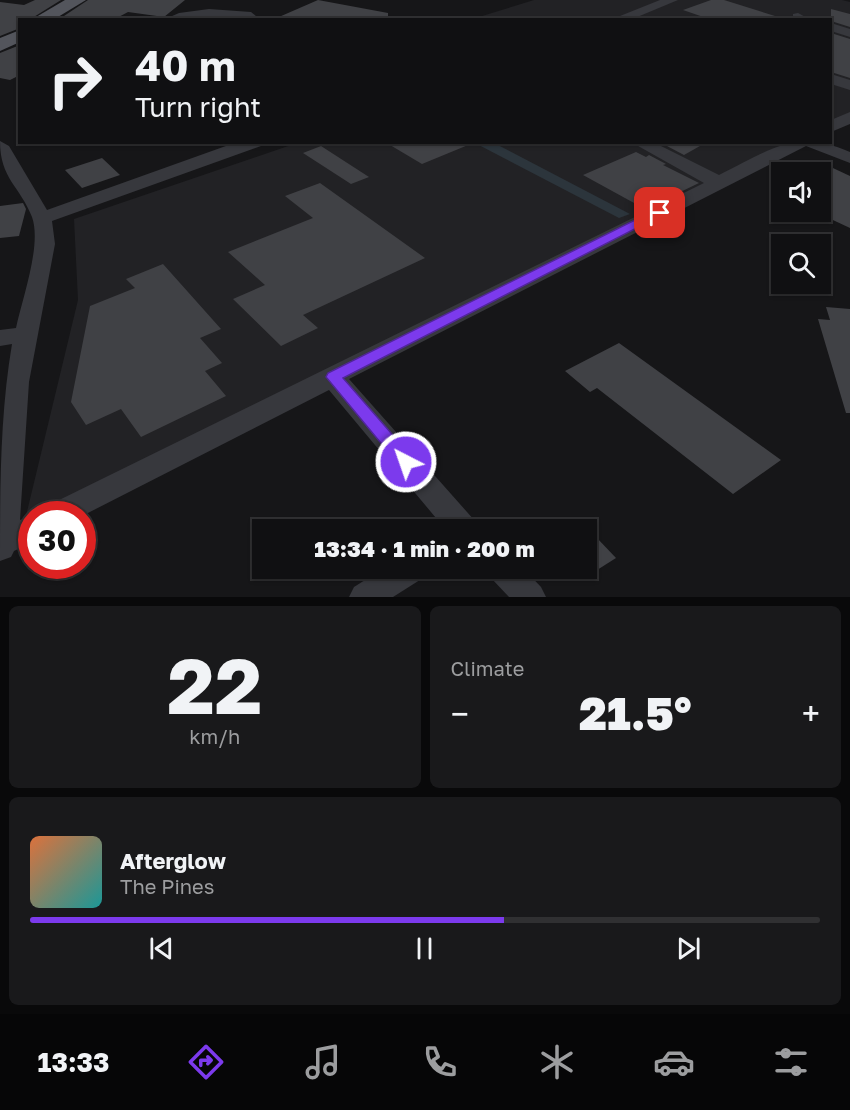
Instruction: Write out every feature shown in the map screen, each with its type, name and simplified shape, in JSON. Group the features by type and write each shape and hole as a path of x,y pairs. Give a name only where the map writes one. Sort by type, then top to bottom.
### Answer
{"main road":[{"path":"44,18 82,1"},
{"path":"53,18 82,1"},
{"path":"0,38 18,30"},
{"path":"0,45 18,36"}],"street":[{"path":"622,18 672,0"},
{"path":"174,18 184,14 219,13 253,18"},
{"path":"832,27 850,33"},
{"path":"832,79 850,85"},
{"path":"832,126 850,117"},
{"path":"42,218 249,144"},
{"path":"643,144 719,183"},
{"path":"84,501 796,144"},
{"path":"817,144 850,158"},
{"path":"0,146 42,218 45,244 26,334 9,372 2,545"},
{"path":"0,338 26,334"},
{"path":"333,377 455,519"},
{"path":"2,545 18,536"},
{"path":"365,597 394,579"},
{"path":"513,579 530,597"}],"shaded area":[{"path":"534,0 842,0 850,2 850,115 832,124 832,18 476,18"},
{"path":"294,144 791,144 64,501 30,501 78,300 74,219"},
{"path":"477,144 496,144 630,214 619,218"}],"building":[{"path":"35,0 61,0 32,18 18,18 18,29 0,36 0,2 24,5"},
{"path":"88,0 185,0 164,17 128,12 117,18 61,18"},
{"path":"318,0 388,13 388,18 277,18"},
{"path":"711,0 724,0 775,16 775,18 706,18 683,10"},
{"path":"831,9 850,14 850,27 832,21"},
{"path":"832,33 850,39 850,78 832,72"},
{"path":"18,46 18,76 10,80 0,78 0,53"},
{"path":"388,144 471,144 422,164"},
{"path":"670,144 703,144 684,155 667,146"},
{"path":"321,146 369,177 351,184 303,153"},
{"path":"636,152 646,157 649,155 666,164 663,165 699,183 645,209 583,175"},
{"path":"102,158 120,175 82,188 65,170"},
{"path":"831,167 850,176 850,228 831,219"},
{"path":"320,183 425,258 303,315 318,328 281,346 233,299 265,285 228,252 313,218 285,196"},
{"path":"23,203 26,209 19,236 0,238 0,206"},
{"path":"163,264 221,329 200,338 222,363 205,371 226,396 141,437 121,409 86,425 71,402 90,306 135,288 126,279"},
{"path":"826,307 850,309 850,413 846,413 818,319 830,320"},
{"path":"619,343 781,460 733,494 597,388 590,392 565,371"},
{"path":"597,538 616,558 597,570"}],"route":[{"path":"406,462 333,377 660,213"}]}
